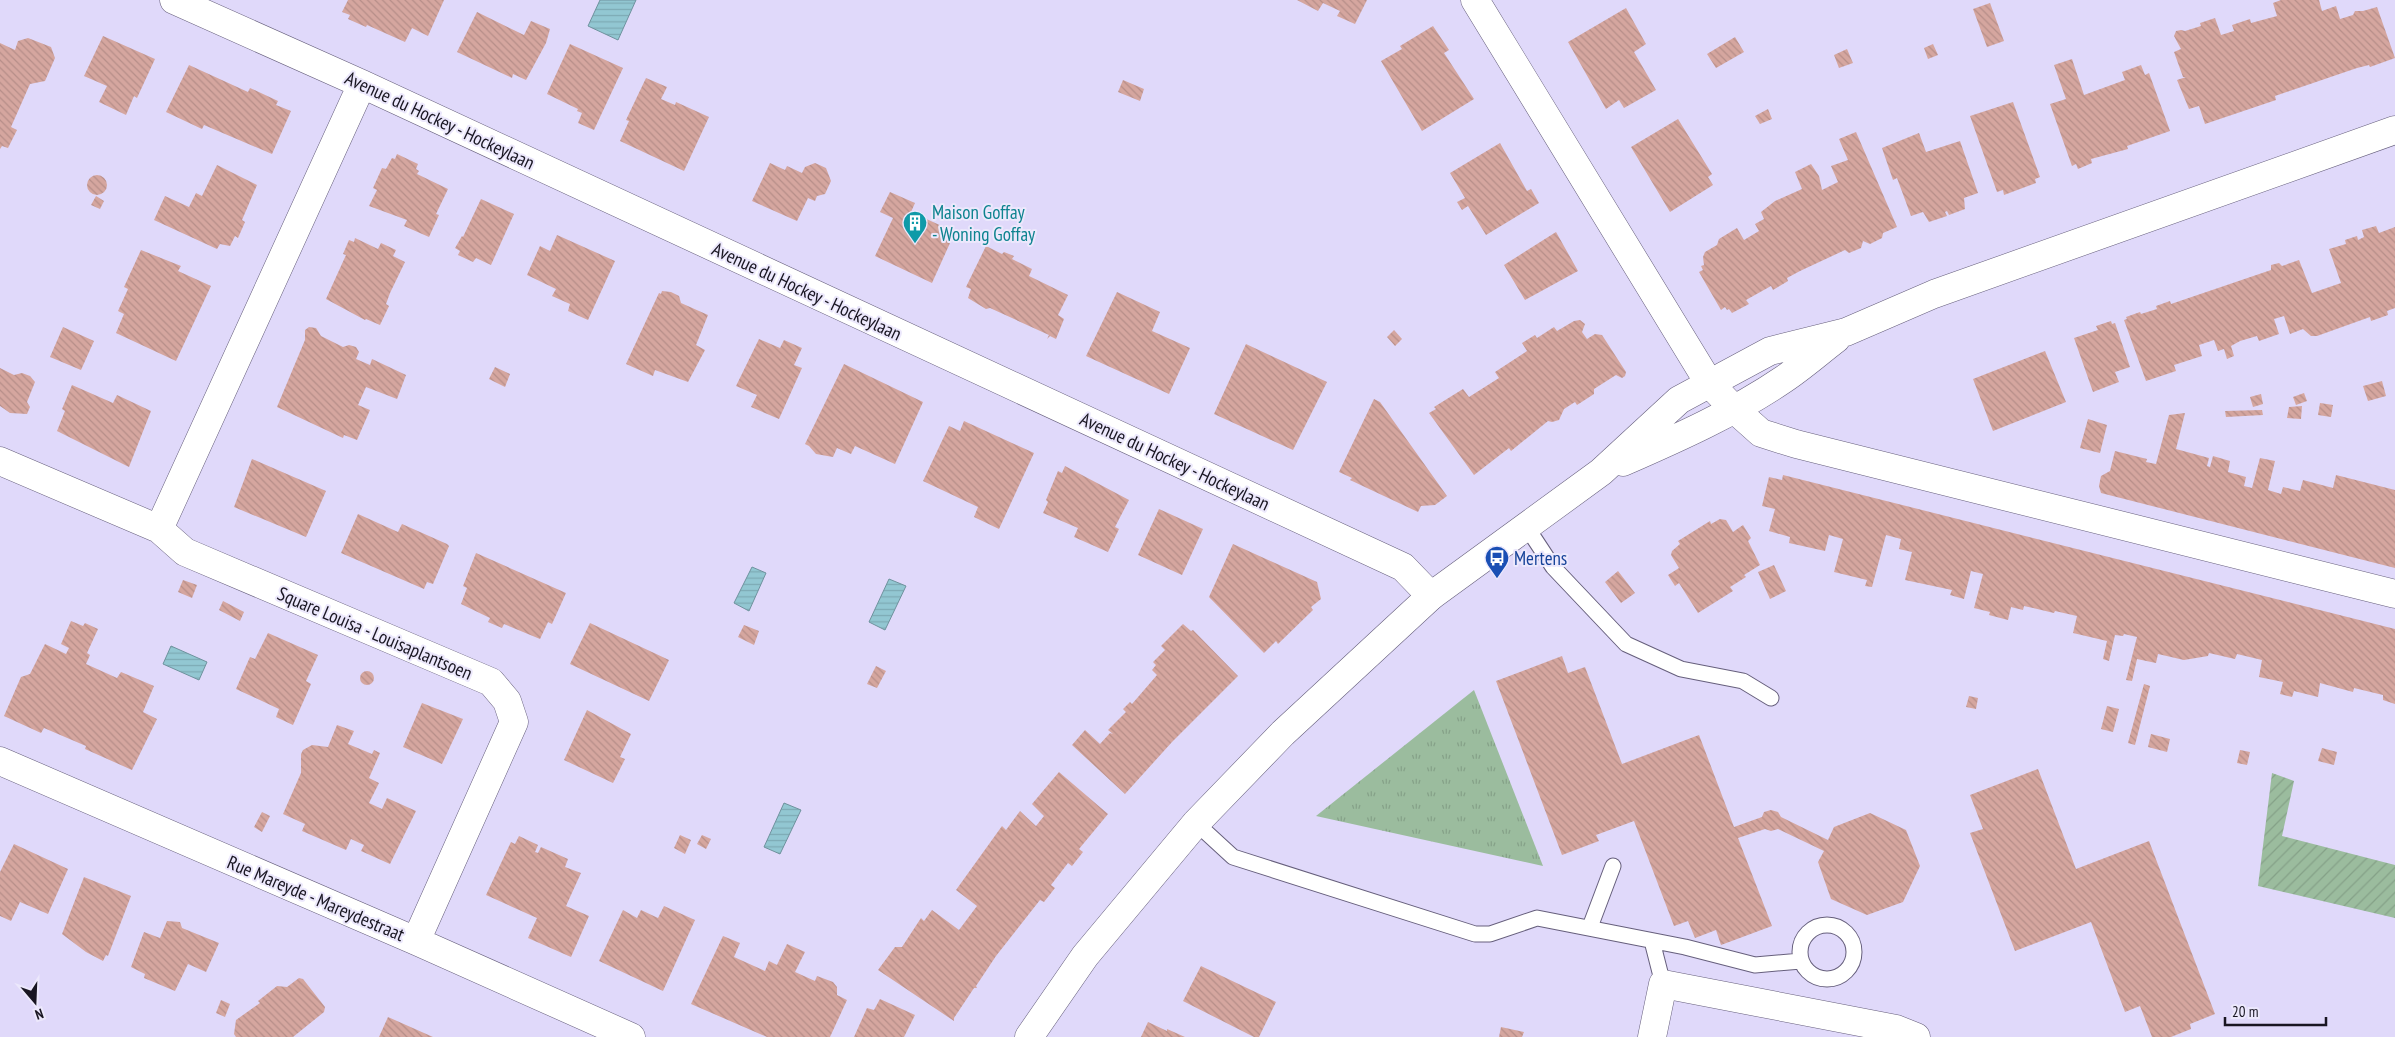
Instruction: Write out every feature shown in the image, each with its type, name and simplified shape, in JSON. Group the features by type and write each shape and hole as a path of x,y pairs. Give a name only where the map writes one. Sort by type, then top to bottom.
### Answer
{"street":[{"name":"Avenue du Hockey - Hockeylaan","path":"174,0 362,84 1403,567 1431,596"},
{"path":"1475,0 1709,383 1761,433 1796,444 2395,594"},
{"path":"159,529 362,84"},
{"path":"1029,1037 1085,956 1196,823 1283,733 1431,596 1601,472 1680,400 1770,351 1846,332 1934,294 2395,130"},
{"path":"1601,472 1696,430 1783,379 1846,332"},
{"name":"Square Louisa - Louisaplantsoen","path":"0,461 159,529 185,552 491,682 507,701 514,722 416,941"},
{"name":"Rue Mareyde - Mareydestraat","path":"0,761 416,941 631,1037"},
{"path":"1652,1037 1663,984 1896,1030 1916,1037"}],"lane":[{"path":"1526,526 1553,567 1626,644 1681,669 1744,680 1771,698"},
{"path":"1196,823 1233,857 1475,934 1490,934 1537,918 1652,941 1755,965 1801,961"},
{"path":"1590,928 1613,866"},
{"path":"1652,941 1663,984"}],"green space":[{"path":"1474,690 1543,866 1316,816"},
{"path":"2272,773 2294,781 2282,836 2395,865 2395,918 2258,886"}],"shaded area":[{"path":"600,0 636,0 618,40 588,26"},
{"path":"752,567 766,573 749,611 734,603"},
{"path":"889,579 906,586 885,630 869,622"},
{"path":"171,646 207,662 199,680 163,664"},
{"path":"784,803 801,810 780,854 764,847"}],"building":[{"path":"348,0 444,0 428,36 412,28 405,42 367,25 366,27 348,19 350,15 342,12"},
{"path":"1297,0 1367,0 1355,24 1337,16 1340,11 1323,3 1318,11"},
{"path":"2281,0 2319,0 2322,11 2336,6 2340,19 2353,15 2355,11 2377,7 2395,58 2370,67 2369,65 2357,68 2275,96 2276,100 2205,124 2199,106 2189,109 2177,80 2186,77 2183,77 2174,52 2181,49 2174,36 2176,31 2185,31 2201,26 2200,23 2215,18 2221,35 2234,31 2232,25 2250,19 2251,23 2277,16 2273,3"},
{"path":"1990,3 2004,41 1987,47 1973,9"},
{"path":"1626,8 1646,44 1634,52 1656,90 1624,108 1619,100 1606,109 1568,42"},
{"path":"477,12 524,35 531,21 550,29 546,43 526,80 513,74 512,78 457,52"},
{"path":"1433,26 1449,50 1444,53 1474,99 1422,131 1381,61 1402,49 1400,46"},
{"path":"103,36 155,59 137,98 134,96 126,115 99,102 107,86 84,76"},
{"path":"1735,37 1744,52 1716,68 1707,54"},
{"path":"28,38 51,47 55,58 45,81 30,84 11,127 17,130 8,148 2,146 0,149 0,43 15,50 18,41"},
{"path":"570,44 623,68 594,130 578,123 582,113 577,111 578,109 547,94"},
{"path":"1933,44 1938,55 1928,59 1924,48"},
{"path":"1847,49 1853,63 1839,68 1834,55"},
{"path":"2072,59 2084,95 2125,80 2122,72 2141,65 2145,75 2149,73 2170,131 2127,146 2128,149 2091,159 2092,163 2078,169 2076,164 2072,166 2050,104 2066,99 2054,65"},
{"path":"189,65 248,92 250,88 278,101 276,105 291,111 272,154 204,125 202,129 166,112"},
{"path":"646,78 667,87 661,99 675,105 676,102 709,117 684,171 620,141 629,121 626,120"},
{"path":"1123,80 1144,89 1140,101 1118,92"},
{"path":"2013,102 2040,177 2035,179 2036,183 2004,195 2003,190 1997,192 1970,116"},
{"path":"1768,109 1772,119 1760,124 1755,116"},
{"path":"1678,119 1712,174 1708,177 1713,185 1670,212 1631,147"},
{"path":"1856,132 1897,227 1883,233 1882,238 1870,244 1863,241 1861,248 1849,253 1845,250 1800,271 1787,278 1788,281 1773,290 1771,286 1746,300 1749,304 1732,313 1725,307 1721,310 1699,272 1703,270 1701,266 1704,265 1703,257 1705,252 1717,245 1719,239 1737,228 1744,240 1759,231 1755,224 1764,219 1761,212 1775,201 1802,189 1795,172 1811,164 1819,176 1822,190 1838,182 1831,166 1848,160 1839,139"},
{"path":"1919,133 1926,152 1960,141 1978,193 1964,198 1965,209 1949,215 1947,211 1945,212 1947,216 1929,222 1923,212 1911,216 1897,178 1893,180 1882,148"},
{"path":"1500,143 1527,191 1531,189 1539,203 1486,235 1468,206 1462,210 1457,202 1465,198 1450,173"},
{"path":"397,154 418,164 416,169 419,171 417,174 448,189 436,214 439,215 429,237 404,226 407,220 369,206 377,190 373,188 382,168 386,169 392,158 395,159"},
{"path":"770,163 785,170 787,166 802,173 805,167 815,163 826,168 831,181 825,194 817,196 815,201 808,198 797,221 752,201"},
{"path":"217,165 257,185 242,220 245,222 238,238 235,236 230,246 220,244 217,249 154,220 165,196 189,207 196,193 202,196"},
{"path":"97,175 104,178 107,185 104,192 97,195 90,192 87,185 90,178"},
{"name":"Maison Goffay - Woning Goffay","path":"890,192 915,203 911,212 955,232 932,283 875,256 893,218 880,212"},
{"path":"96,196 104,201 100,209 91,205"},
{"path":"481,199 514,214 491,265 476,258 473,262 458,255 460,251 455,248 463,237"},
{"path":"2376,226 2379,233 2395,227 2395,308 2387,311 2388,315 2371,321 2370,317 2317,336 2311,336 2303,329 2290,334 2284,316 2274,319 2279,334 2259,341 2257,336 2240,341 2231,346 2234,356 2227,359 2224,349 2218,351 2214,340 2199,345 2202,356 2174,365 2176,371 2146,381 2124,320 2127,319 2126,317 2157,309 2156,306 2170,301 2171,304 2271,270 2271,265 2279,263 2282,266 2299,260 2312,293 2341,283 2329,249 2346,244 2345,240 2357,236 2358,240 2364,237 2362,230"},
{"path":"1556,232 1578,271 1525,300 1504,265"},
{"path":"557,235 615,261 588,320 568,311 570,304 552,296 556,289 527,275 540,246 550,251"},
{"path":"355,238 378,249 381,243 396,250 393,256 405,262 390,293 386,304 389,306 380,325 365,320 326,299 346,255 343,254 349,240 354,242"},
{"path":"986,246 1002,254 1004,252 1014,256 1012,259 1032,269 1029,276 1068,295 1058,315 1064,319 1056,339 1050,336 1047,339 1049,335 990,308 986,309 968,298 971,289 966,287"},
{"path":"141,250 181,266 178,271 211,286 176,361 116,333 124,314 118,311 128,289 124,287"},
{"path":"662,291 671,292 679,296 681,303 708,315 696,345 705,350 688,382 655,370 653,376 626,364 659,293 661,294"},
{"path":"1117,292 1160,312 1152,331 1190,348 1169,394 1086,356"},
{"path":"1580,320 1585,324 1582,332 1587,339 1595,334 1602,335 1626,372 1625,376 1622,378 1616,375 1594,389 1594,394 1577,405 1575,402 1564,409 1559,420 1548,421 1511,451 1509,448 1474,475 1429,413 1436,409 1434,407 1463,389 1469,397 1499,378 1495,372 1527,351 1522,343 1535,335 1537,338 1554,327 1557,331 1574,321"},
{"path":"2111,321 2112,324 2115,323 2130,367 2115,372 2119,382 2093,392 2074,338 2098,330 2096,326"},
{"path":"63,327 94,341 81,370 50,357"},
{"path":"309,327 316,328 321,336 343,347 349,345 356,347 359,352 356,359 370,365 372,359 406,375 397,399 366,387 358,405 370,410 357,440 344,435 343,438 277,407 305,340 305,330"},
{"path":"1394,330 1402,339 1395,346 1387,337"},
{"path":"759,339 780,348 784,340 802,348 794,365 802,368 779,419 751,407 757,395 736,386"},
{"path":"1246,344 1327,382 1293,450 1214,414"},
{"path":"2045,351 2066,402 1993,431 1973,379"},
{"path":"844,364 923,402 895,464 855,446 851,454 837,448 833,457 816,454 805,444"},
{"path":"495,367 510,374 505,387 489,379"},
{"path":"0,368 14,375 22,373 30,376 35,382 27,402 30,407 27,414 10,413 0,406"},
{"path":"2382,381 2386,396 2368,401 2363,386"},
{"path":"72,385 113,403 117,395 151,411 129,467 57,431 65,411 62,409"},
{"path":"2304,393 2307,401 2296,405 2293,397"},
{"path":"2261,394 2263,404 2253,407 2250,397"},
{"path":"1374,399 1380,402 1447,496 1435,505 1421,506 1418,512 1350,480 1352,478 1339,472"},
{"path":"2320,403 2333,405 2331,417 2318,415"},
{"path":"2302,406 2301,419 2287,418 2289,407"},
{"path":"2262,410 2263,415 2226,417 2225,411"},
{"path":"2185,413 2176,449 2209,458 2207,466 2210,467 2213,456 2230,461 2228,472 2246,477 2244,486 2252,488 2260,458 2275,461 2268,490 2281,494 2283,487 2300,491 2303,480 2333,488 2336,475 2395,490 2395,568 2101,493 2099,486 2101,476 2110,471 2115,451 2147,459 2146,462 2156,464 2169,415"},
{"path":"2088,419 2107,425 2100,453 2080,448"},
{"path":"964,421 1034,453 999,529 974,517 978,507 923,481 949,426 960,431"},
{"path":"252,459 326,491 306,537 234,507"},
{"path":"1065,466 1129,500 1115,527 1119,529 1108,552 1074,537 1078,528 1043,513 1048,502 1046,500 1058,471 1062,473"},
{"path":"1783,475 2395,629 2395,704 2383,700 2383,695 2354,688 2353,692 2320,683 2318,697 2294,691 2292,697 2280,694 2283,682 2259,677 2262,660 2237,654 2235,659 2209,653 2208,656 2184,660 2158,654 2156,663 2137,659 2132,681 2126,680 2137,637 2124,634 2123,636 2115,635 2109,661 2103,659 2107,641 2073,633 2077,616 2024,606 2023,610 2011,607 2008,620 1989,615 1990,612 1974,608 1983,574 1971,571 1964,599 1950,595 1952,590 1905,580 1912,552 1899,549 1901,539 1886,535 1872,587 1865,586 1867,580 1834,572 1843,539 1829,535 1825,551 1789,543 1790,537 1769,531 1775,509 1762,506 1769,477 1782,480"},
{"path":"1159,509 1203,529 1182,575 1138,555"},
{"path":"358,514 398,532 402,524 447,544 449,546 433,584 427,582 424,589 341,553"},
{"path":"1720,519 1726,520 1733,532 1743,525 1751,538 1748,541 1760,565 1730,587 1733,591 1698,613 1679,583 1675,586 1668,575 1679,568 1671,555 1672,551 1680,544 1678,541 1710,521 1711,524"},
{"path":"1233,544 1317,582 1321,599 1311,607 1313,610 1278,644 1276,641 1264,653 1209,597"},
{"path":"476,553 566,593 552,624 548,622 540,639 504,624 502,628 488,622 490,618 461,604 467,588 463,586"},
{"path":"1774,565 1786,591 1770,599 1758,572"},
{"path":"1618,571 1635,593 1621,603 1605,582"},
{"path":"183,580 197,585 192,598 178,592"},
{"path":"223,601 244,612 240,621 219,610"},
{"path":"71,621 83,626 85,623 98,629 87,653 90,655 86,664 117,678 121,672 154,686 143,712 157,719 132,770 85,749 86,746 44,728 41,733 4,716 21,677 30,674 45,644 66,654 69,648 61,644"},
{"path":"590,623 669,660 649,701 570,664"},
{"path":"1183,624 1191,631 1193,630 1238,676 1172,742 1125,794 1072,745 1085,730 1100,744 1110,733 1113,734 1108,730 1126,712 1123,709 1130,702 1132,704 1157,675 1152,670 1156,665 1153,662 1165,650 1161,646"},
{"path":"744,625 759,631 754,645 738,637"},
{"path":"268,633 318,655 306,681 311,684 293,725 276,717 279,709 236,689 250,657 255,659"},
{"path":"1562,656 1568,673 1585,667 1622,764 1699,735 1734,827 1762,817 1764,812 1771,810 1778,812 1781,817 1828,840 1834,827 1870,813 1906,830 1920,866 1903,902 1867,915 1831,899 1818,862 1824,851 1778,829 1771,831 1765,829 1738,838 1772,926 1721,945 1716,930 1695,938 1688,921 1674,926 1634,821 1596,835 1599,841 1562,855 1496,681"},
{"path":"876,666 886,671 877,688 867,684"},
{"path":"367,671 372,673 374,678 372,683 367,685 362,683 360,678 362,673"},
{"path":"2144,684 2150,686 2135,745 2128,743"},
{"path":"1969,696 1978,698 1976,709 1966,707"},
{"path":"422,703 463,719 442,764 403,747"},
{"path":"2107,706 2119,709 2113,732 2101,729"},
{"path":"587,710 631,734 620,757 625,759 613,783 564,760"},
{"path":"337,725 354,731 348,744 372,754 374,750 380,753 369,778 379,783 369,803 382,809 387,798 416,811 390,864 361,851 364,845 351,839 346,850 302,831 305,824 283,814 301,773 301,754 303,750 312,745 328,747"},
{"path":"2151,734 2170,739 2167,752 2148,747"},
{"path":"2322,748 2337,752 2334,765 2318,761"},
{"path":"2240,750 2250,752 2247,765 2237,763"},
{"path":"2038,769 2076,869 2149,841 2215,1014 2190,1024 2191,1029 2171,1037 2152,1037 2140,1006 2125,1012 2091,922 2015,951 1970,833 1983,829 1970,795"},
{"path":"1059,772 1108,814 1079,849 1083,852 1072,866 1068,863 1051,885 1055,888 1044,902 1040,900 996,956 976,986 977,988 974,988 954,1018 954,1021 878,970 895,947 902,947 921,918 924,921 932,910 959,930 977,906 956,890 1002,826 1006,830 1020,811 1036,826 1044,816 1032,804"},
{"path":"262,812 270,816 262,832 254,827"},
{"path":"680,835 691,840 685,854 674,848"},
{"path":"702,835 711,839 706,849 697,844"},
{"path":"519,836 538,845 535,852 538,853 541,847 568,859 565,867 581,873 566,906 589,916 571,957 528,938 537,918 486,895 511,842 515,844"},
{"path":"14,844 68,869 48,914 20,902 11,921 0,916 0,872"},
{"path":"84,877 131,896 108,956 106,955 103,961 86,952 62,934"},
{"path":"664,906 695,920 663,991 599,961 623,910 637,918 641,910 658,918"},
{"path":"167,921 180,922 182,928 219,943 206,972 188,964 175,991 144,978 145,974 131,967 144,932 160,938"},
{"path":"723,936 740,943 734,957 765,971 769,961 777,965 787,944 805,952 795,972 815,981 817,976 833,982 837,987 837,995 847,1000 830,1037 767,1037 691,1004"},
{"path":"1201,966 1276,1002 1259,1037 1254,1037 1183,1001"},
{"path":"299,978 303,979 325,1007 324,1012 293,1037 236,1037 234,1034 236,1020 260,1003 258,1001 277,986 287,987"},
{"path":"880,999 915,1015 904,1037 854,1037 867,1008 874,1010"},
{"path":"221,1000 230,1004 225,1017 216,1013"},
{"path":"388,1017 433,1037 379,1037"},
{"path":"1148,1022 1167,1031 1167,1029 1185,1037 1141,1037"},
{"path":"1501,1027 1524,1032 1522,1037 1499,1037"}],"place":[{"name":"Maison Goffay - Woning Goffay","path":"915,244"},
{"name":"Mertens","path":"1497,579"}]}
